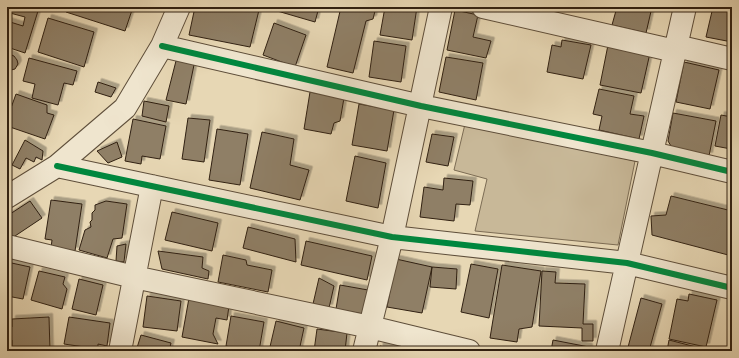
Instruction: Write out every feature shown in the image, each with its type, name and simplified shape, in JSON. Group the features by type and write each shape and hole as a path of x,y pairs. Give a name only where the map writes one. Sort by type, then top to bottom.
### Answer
{"street":[{"path":"7,197 57,166 125,108 162,46 178,7"},
{"path":"364,351 392,237 442,7"},
{"path":"482,7 732,59"},
{"path":"607,351 685,7"},
{"path":"162,46 421,106 652,153 732,172"},
{"path":"57,166 392,237 627,263 732,288"},
{"path":"120,351 152,186"},
{"path":"7,246 134,277 370,327 469,351"}],"shaded area":[{"path":"465,124 635,161 618,245 475,231 487,179 454,170"}],"building":[{"path":"14,7 26,7 38,11 25,53 7,47 7,21 23,26 25,17 10,13"},
{"path":"68,7 133,7 125,31 66,12"},
{"path":"195,7 244,7 259,10 250,47 189,35"},
{"path":"267,7 319,7 315,22"},
{"path":"341,7 376,7 373,19 366,21 353,73 327,67"},
{"path":"385,7 417,7 412,40 380,35"},
{"path":"617,7 652,7 646,33 612,25"},
{"path":"713,7 732,8 732,42 706,37"},
{"path":"455,10 478,15 473,37 491,41 486,58 447,50"},
{"path":"48,18 94,32 84,67 38,52"},
{"path":"274,23 306,35 295,67 263,55"},
{"path":"562,40 591,45 583,79 547,72 552,45 561,47"},
{"path":"374,41 406,46 401,82 369,77"},
{"path":"608,45 650,53 641,93 600,85"},
{"path":"7,53 14,56 17,60 18,64 15,69 7,69"},
{"path":"177,57 195,60 186,104 166,100"},
{"path":"446,57 483,63 476,100 439,92"},
{"path":"29,58 77,71 73,85 64,83 58,105 32,98 35,84 23,81"},
{"path":"684,62 719,70 710,109 676,102"},
{"path":"98,82 116,88 111,97 95,92"},
{"path":"599,89 634,96 630,114 644,116 639,139 599,130 602,116 593,114"},
{"path":"310,92 344,98 340,121 334,123 331,134 304,129"},
{"path":"16,94 47,105 47,113 54,115 45,139 7,126 7,119"},
{"path":"144,101 169,106 166,122 142,116"},
{"path":"359,104 394,110 387,151 352,145"},
{"path":"673,113 716,121 709,156 674,151 668,141"},
{"path":"721,115 732,117 732,156 729,156 731,149 715,146"},
{"path":"188,118 210,120 204,162 182,159"},
{"path":"133,119 166,126 160,159 142,156 141,164 125,161"},
{"path":"217,129 248,134 240,185 209,180"},
{"path":"262,132 294,139 290,165 309,170 300,200 250,188"},
{"path":"432,134 454,137 448,166 426,162"},
{"path":"25,140 43,151 42,160 36,157 34,162 26,158 20,169 12,165"},
{"path":"117,142 122,157 108,163 97,151"},
{"path":"355,156 386,163 378,208 346,201"},
{"path":"444,178 473,181 470,205 456,204 454,221 420,217 424,187 443,190"},
{"path":"671,196 732,211 732,256 652,235 651,216 666,215"},
{"path":"51,200 82,204 75,251 51,248 52,240 45,239"},
{"path":"30,201 42,218 12,238 7,230 7,216"},
{"path":"106,201 127,204 122,238 113,239 107,258 79,250 85,230 91,227 90,222 92,220 92,213 95,210 95,205"},
{"path":"172,212 218,223 212,251 165,240"},
{"path":"248,227 295,239 296,262 243,248"},
{"path":"306,241 372,256 367,280 301,265"},
{"path":"126,244 124,262 116,261 117,246"},
{"path":"158,251 203,257 202,268 209,271 208,279 162,269"},
{"path":"223,255 246,260 247,265 272,270 268,292 218,282"},
{"path":"396,259 432,267 422,313 387,307"},
{"path":"7,262 30,267 23,299 7,296"},
{"path":"471,264 498,269 489,318 461,312"},
{"path":"502,265 541,271 532,327 519,329 517,342 490,338"},
{"path":"432,267 457,269 456,289 430,287"},
{"path":"39,271 65,277 63,284 67,289 62,309 31,300"},
{"path":"542,271 556,272 555,283 585,284 583,324 593,324 593,341 582,341 582,328 539,326"},
{"path":"319,278 334,286 329,308 313,304"},
{"path":"79,279 103,285 96,315 72,309"},
{"path":"340,285 368,290 363,314 336,309"},
{"path":"689,294 717,300 706,347 669,339 677,299 688,301"},
{"path":"147,296 181,301 177,331 143,327"},
{"path":"189,298 229,306 227,320 216,318 213,334 218,344 182,337"},
{"path":"641,298 662,304 649,351 627,351"},
{"path":"231,316 264,322 259,351 226,346"},
{"path":"49,317 50,351 12,351 12,340 7,337 7,331 12,327 12,319"},
{"path":"69,317 110,323 107,346 98,344 98,349 64,344"},
{"path":"276,321 304,328 299,351 269,351"},
{"path":"317,329 347,333 345,351 314,351"},
{"path":"141,335 171,343 169,351 136,351"},
{"path":"553,340 589,347 589,351 551,351"},
{"path":"669,340 700,348 700,351 667,351"},
{"path":"380,346 405,351 379,351"}],"cycle path":[{"path":"162,46 421,106 652,153 732,172"},
{"path":"57,166 392,237 627,263 732,288"}]}
